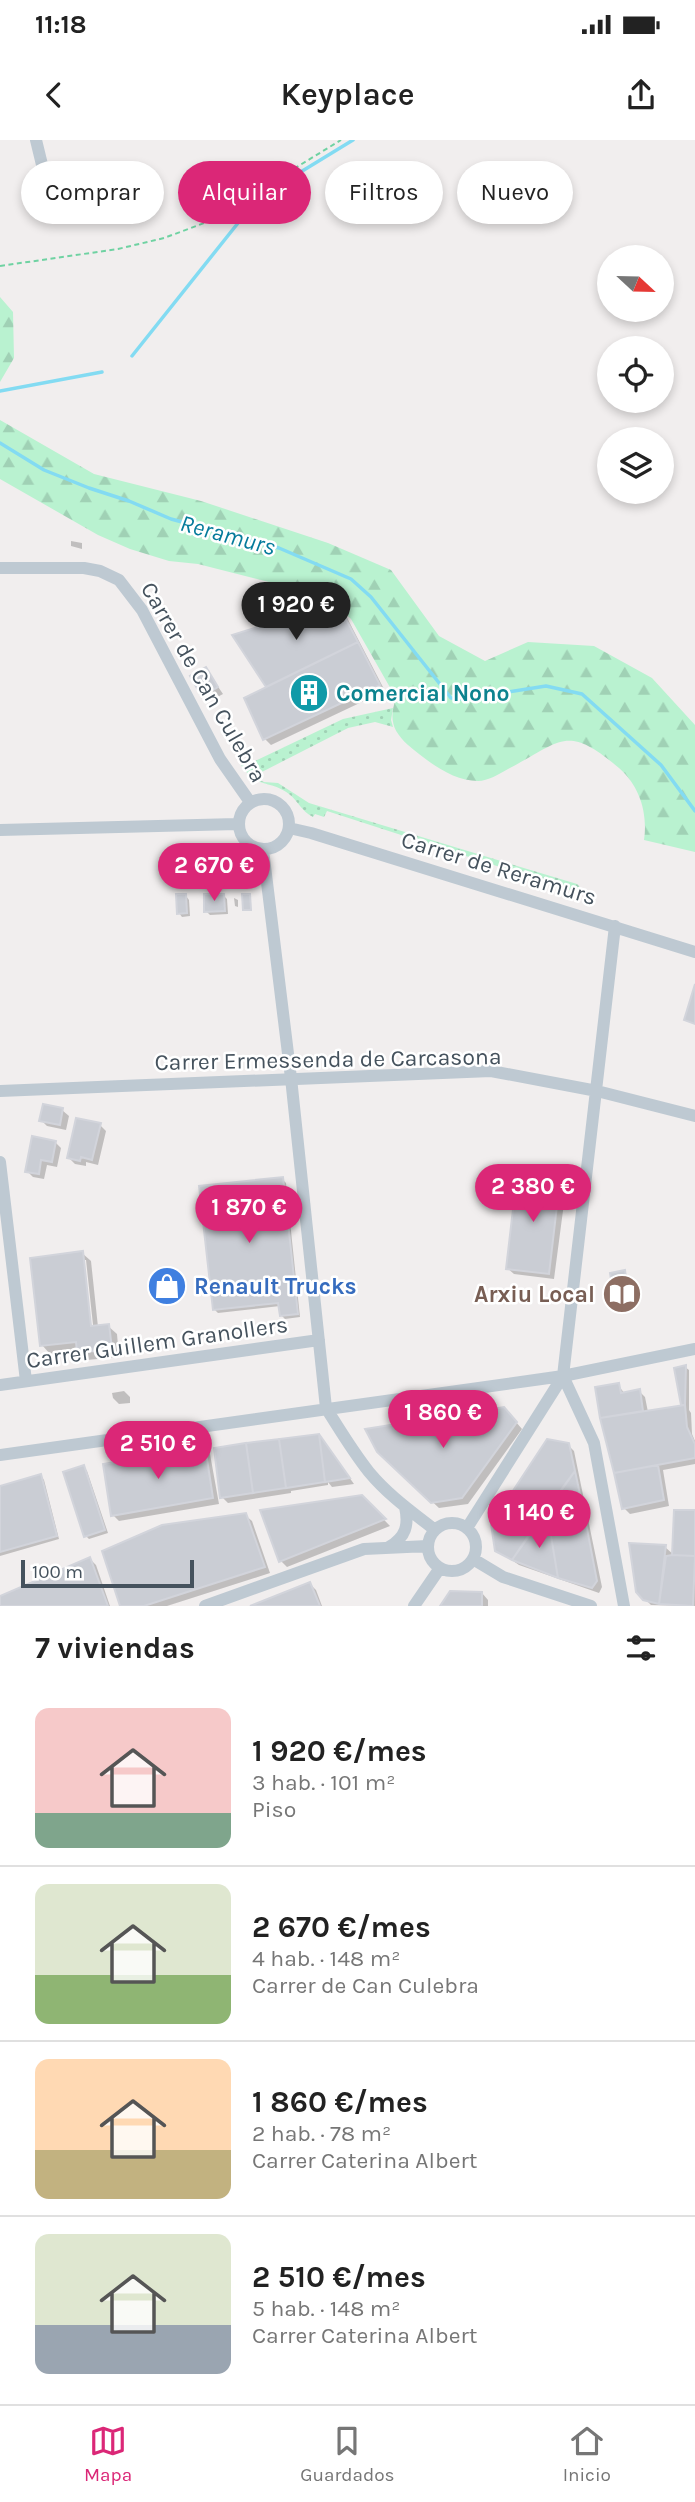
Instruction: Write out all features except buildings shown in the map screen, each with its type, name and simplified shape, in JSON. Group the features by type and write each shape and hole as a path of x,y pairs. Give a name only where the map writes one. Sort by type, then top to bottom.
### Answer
{"street":[{"path":"36,140 41,161"},
{"name":"Carrer de Can Culebra","path":"0,568 84,568 100,571 119,580 142,610 220,759 250,802"},
{"path":"270,799 283,807 288,816 289,828 281,843 274,849 262,850 247,844 239,833 237,824 242,810 250,802 270,799"},
{"path":"0,830 237,824"},
{"name":"Carrer de Reramurs","path":"289,828 312,832 695,952"},
{"path":"262,850 291,1078 326,1408 371,1474 405,1507 435,1530"},
{"path":"467,1528 563,1376 615,926"},
{"name":"Carrer Ermessenda de Carcasona","path":"0,1091 491,1071 597,1091 695,1116"},
{"path":"0,1162 26,1381"},
{"name":"Carrer Guillem Granollers","path":"0,1385 319,1340"},
{"path":"0,1455 563,1376 695,1349"},
{"path":"563,1376 594,1443 624,1606"},
{"path":"385,1549 403,1537 408,1518 405,1507"},
{"path":"453,1522 467,1528 476,1542 473,1559 462,1569 455,1571 440,1568 432,1561 428,1546 435,1530 443,1524 453,1522"},
{"path":"205,1606 364,1549 428,1546"},
{"path":"473,1559 503,1577 591,1606"},
{"path":"414,1606 440,1568"}],"path":[{"path":"306,161 341,140"},
{"path":"0,266 118,249 164,238 202,224"}],"green space":[{"path":"0,297 13,312 14,358 0,382"},
{"path":"0,420 94,474 201,501 328,543 391,570 439,636 485,661 528,642 594,646 652,678 695,725 695,852 644,840 645,820 641,801 632,783 601,754 575,741 553,745 482,781 459,778 440,769 415,751 398,734 393,724 396,698 351,619 335,604 281,585 198,564 169,561 130,549 98,535 0,479"},
{"path":"393,708 393,727 375,722 348,728 252,777 264,782 278,783 309,803 577,884 582,889 580,893 327,811 324,817 315,814 313,817 289,794 253,778 247,773 241,765 251,763 343,719"}],"waterway":[{"path":"311,166 353,140"},
{"path":"132,356 237,224"},
{"path":"0,391 102,372"},
{"name":"Reramurs","path":"0,443 44,470 89,488 171,519 279,548 351,579 371,597 451,698 464,699 546,686 582,694 661,765 695,811"}],"place":[{"name":"Comercial Nono","path":"309,693"},
{"name":"Renault Trucks","path":"167,1286"},
{"name":"Arxiu Local","path":"622,1294"}]}
